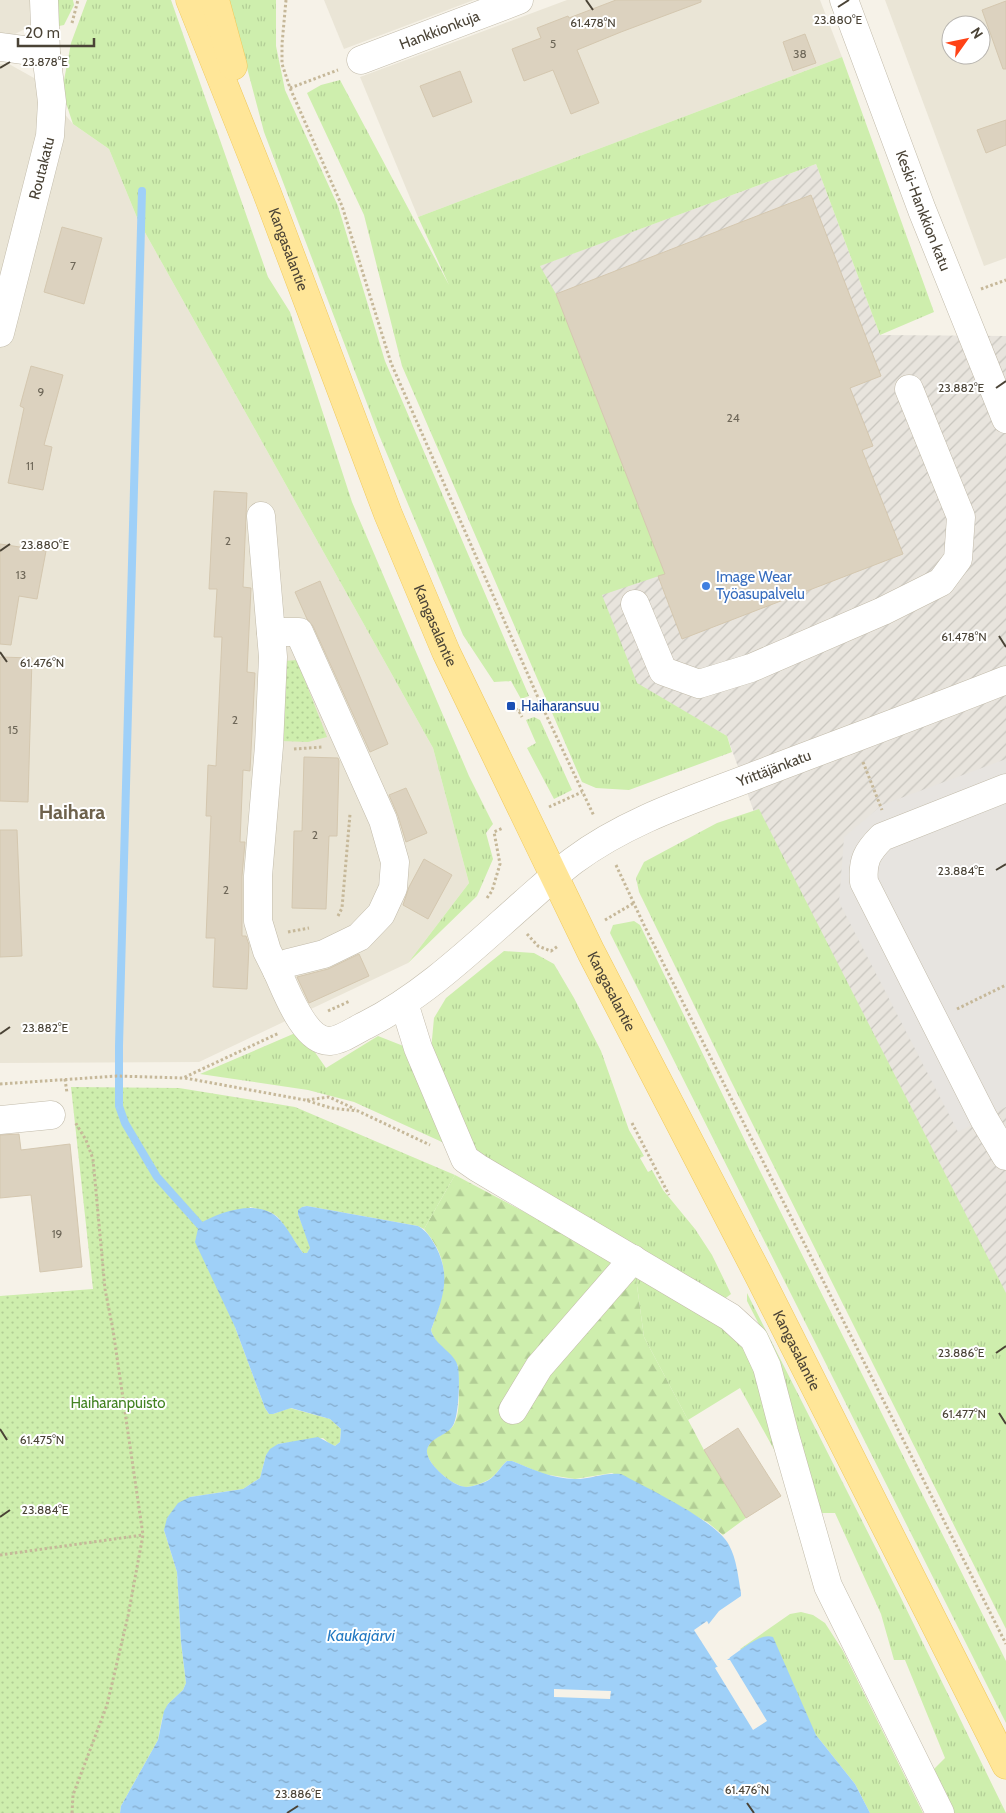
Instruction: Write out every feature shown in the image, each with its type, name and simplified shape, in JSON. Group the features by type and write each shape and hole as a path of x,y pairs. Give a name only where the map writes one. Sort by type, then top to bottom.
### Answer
{"main road":[{"name":"Kangasalantie","path":"190,0 267,193 353,423 419,591 446,652 554,876 1006,1765"},
{"name":"Kangasalantie","path":"215,0 267,193"}],"street":[{"name":"Routakatu","path":"0,333 50,136 52,102 46,53 44,0"},
{"name":"Hankkionkuja","path":"361,60 519,0"},
{"name":"Keski-Hankkion katu","path":"844,0 922,210 1006,420"},
{"path":"0,47 46,53"},
{"path":"635,604 663,671 699,684 751,668 883,611 941,582 958,559 961,517 908,389"},
{"path":"261,516 273,657 269,746 258,876 258,921 267,951 278,971 292,1005 303,1022 320,1039 328,1041 335,1040 379,1018 404,1003 452,967 554,876"},
{"path":"271,632 299,632 384,820 395,862 393,888 381,914 359,937 324,954 288,963 278,971"},
{"name":"Yrittäjänkatu","path":"554,876 606,839 669,809 1006,680"},
{"path":"1006,788 882,837 870,850 863,867 864,882 984,1118 1006,1156"},
{"path":"404,1003 418,1048 465,1159 730,1317 754,1339 767,1367 828,1586 940,1813"},
{"path":"0,1120 64,1110"},
{"path":"513,1410 539,1367 633,1259"}],"path":[{"path":"290,88 361,60"},
{"path":"519,711 540,702"},
{"path":"511,706 519,711 522,717"},
{"path":"854,738 891,833"},
{"path":"269,746 292,749 350,745"},
{"path":"483,903 492,891 500,864 494,832 582,792"},
{"path":"334,922 342,908 351,804"},
{"path":"262,936 314,928"},
{"path":"934,1020 1006,985"},
{"path":"183,1078 352,1000"},
{"path":"0,1084 64,1078 117,1076 183,1078 305,1100 331,1108 358,1111"},
{"path":"64,1078 64,1110 86,1140 93,1159 105,1290 113,1330 143,1535 128,1616 107,1706 72,1795 72,1813"},
{"path":"305,1100 329,1097 447,1153 465,1159"},
{"path":"632,1123 669,1195"},
{"path":"0,1555 143,1535"}],"shaded area":[{"path":"0,0 39,0 33,25 11,36 0,35"},
{"path":"324,0 474,0 344,49"},
{"path":"567,0 820,0 842,57 418,217 360,77"},
{"path":"885,0 1006,0 1006,258 984,266"},
{"path":"0,64 9,64 34,78 73,124 109,149 138,220 433,748 469,883 408,963 199,1062 0,1063"},
{"path":"816,164 880,335 1006,336 1006,1334 792,919 727,736 637,684 455,297"},
{"path":"1006,759 1006,1107 958,1132 839,902 844,837 882,805"}],"green space":[{"path":"49,0 73,0 74,5 64,25 54,27"},
{"path":"87,0 171,0 268,277 290,312 352,502 469,776 493,824 486,833 493,859 477,896 408,963 469,883 433,748 138,220 109,149 73,124 62,91 71,43"},
{"path":"229,0 276,0 276,46 285,90 338,206 385,361 529,696 521,699 511,681 494,682 463,635 379,435 264,132"},
{"path":"842,57 934,312 880,335 816,164 540,266 556,294 665,574 602,595 637,683 727,736 732,752 629,790 596,788 582,782 402,366 364,215 307,93 321,85 340,80 449,285 418,217"},
{"path":"297,660 327,737 308,742 281,741 283,661"},
{"path":"534,717 540,720 572,790 554,799 527,748 536,743 526,720"},
{"path":"759,809 1006,1293 1006,1629 731,1081 639,892 636,878 644,862 717,823"},
{"path":"634,921 640,925 750,1151 1006,1661 1006,1723 610,933 613,925"},
{"path":"504,951 534,953 554,964 601,1051 629,1130 644,1156 640,1158 648,1172 652,1170 663,1190 695,1229 712,1255 731,1294 723,1300 473,1158 431,1050 434,1018 446,998"},
{"path":"300,1031 326,1068 378,1036 406,1047 453,1147 354,1102 308,1090 200,1074"},
{"name":"Haiharanpuisto","path":"71,1087 179,1088 295,1107 455,1175 424,1229 418,1226 307,1206 302,1207 298,1214 311,1248 307,1253 303,1253 278,1217 270,1212 250,1207 235,1327 265,1408 269,1414 290,1408 330,1419 341,1429 340,1442 335,1446 323,1438 278,1444 266,1455 260,1478 243,1489 190,1497 164,1530 177,1572 181,1642 186,1683 183,1690 168,1704 162,1719 158,1740 121,1806 120,1813 0,1813 0,1296 93,1289"},
{"path":"455,1175 635,1271 644,1337 704,1450 746,1518 723,1535 707,1522 612,1473 575,1479 543,1474 512,1461 507,1461 488,1480 466,1487 454,1483 440,1473 430,1461 427,1449 435,1439 453,1426 456,1420 459,1406 458,1366 439,1345 431,1330 443,1291 444,1278 440,1254 424,1229"},
{"path":"635,1271 747,1343 782,1464 740,1388 688,1420 644,1337"},
{"path":"747,1293 899,1594 1006,1813 947,1813 929,1774 945,1758 905,1660 894,1660 881,1614 835,1513 821,1513 768,1342 747,1301"},
{"path":"801,1612 813,1615 825,1623 843,1651 923,1813 870,1813 855,1784 810,1725 740,1649 790,1614"}],"water":[{"name":"Kaukajärvi","path":"307,1206 418,1226 426,1232 436,1247 444,1269 444,1289 431,1330 436,1340 456,1362 459,1380 458,1407 454,1423 449,1430 431,1442 427,1450 430,1461 435,1467 447,1479 466,1487 485,1482 507,1461 567,1479 621,1474 663,1496 711,1526 722,1536 732,1551 741,1593 741,1596 719,1611 708,1625 719,1647 729,1658 762,1637 773,1637 816,1735 855,1784 870,1813 120,1813 121,1806 158,1740 164,1711 168,1704 183,1690 186,1683 181,1642 177,1572 164,1530 167,1518 178,1503 190,1497 243,1489 260,1478 266,1455 270,1449 278,1444 318,1437 335,1446 340,1442 341,1429 330,1419 291,1408 269,1414 265,1408 235,1327 195,1242 199,1224 217,1215 249,1208 269,1212 277,1217 303,1253 307,1253 310,1248 298,1210"}],"pier":[{"path":"707,1621 730,1658 727,1660 730,1660 767,1721 753,1730 715,1668 718,1666 694,1630"},
{"path":"554,1689 611,1691 610,1699 554,1697"}],"building":[{"path":"616,0 701,0 701,2 577,50 599,103 571,114 553,70 524,81 512,49 541,38 537,28"},
{"path":"1006,1 1006,69 1003,69 991,35 991,15 984,15 982,10"},
{"path":"805,34 816,63 793,71 783,42"},
{"path":"460,71 472,102 433,117 420,86"},
{"path":"1006,120 1006,145 986,153 977,130"},
{"path":"811,195 881,376 850,388 873,446 862,450 903,554 682,639 658,576 665,574 556,294"},
{"path":"62,227 102,238 84,304 44,292"},
{"path":"31,366 63,375 44,445 52,447 43,490 8,483 24,408 20,406"},
{"path":"214,491 247,493 243,587 251,588 247,672 255,673 250,771 243,770 240,842 245,842 242,876 242,936 246,936 249,945 247,989 213,987 215,938 206,938 211,816 206,816 208,765 216,766 222,637 214,637 217,589 209,589"},
{"path":"0,544 46,551 37,599 19,596 11,645 0,644"},
{"path":"320,581 388,744 370,752 313,626 307,619 295,592"},
{"path":"0,657 32,658 28,802 0,801"},
{"path":"304,757 338,758 339,761 337,836 329,836 326,909 292,908 294,831 302,831"},
{"path":"406,788 427,833 406,842 389,795"},
{"path":"0,830 17,830 22,956 0,957"},
{"path":"424,859 452,875 428,919 403,905 409,887"},
{"path":"359,954 369,976 309,1003 297,977 328,969"},
{"path":"19,1134 21,1150 70,1144 82,1267 40,1272 31,1195 0,1198 0,1135"},
{"path":"738,1428 781,1496 746,1518 704,1450"}],"waterway":[{"path":"142,191 119,1046 119,1106 125,1123 157,1177 199,1224"}],"place":[{"name":"Image Wear Työasupalvelu","path":"706,586"},
{"name":"Haiharansuu","path":"511,706"}],"district":[{"name":"Haihara","path":"72,812"}]}
